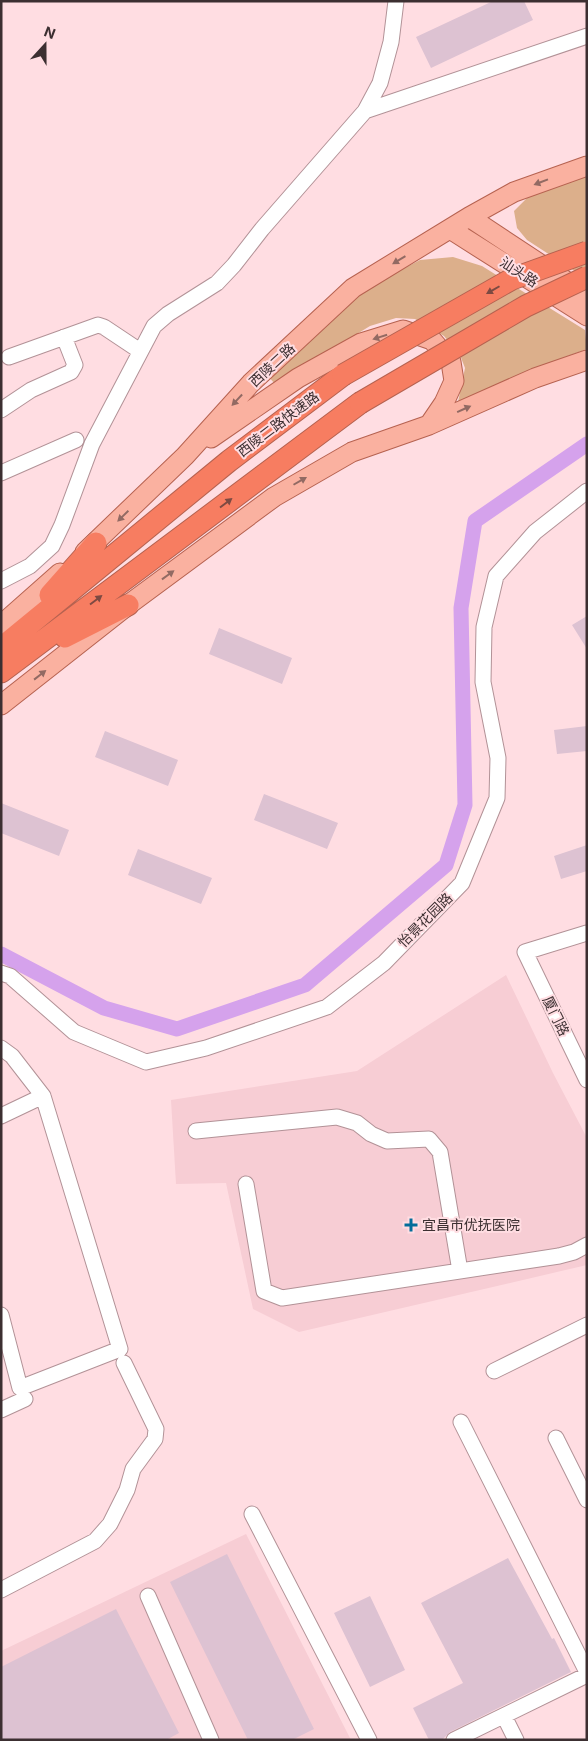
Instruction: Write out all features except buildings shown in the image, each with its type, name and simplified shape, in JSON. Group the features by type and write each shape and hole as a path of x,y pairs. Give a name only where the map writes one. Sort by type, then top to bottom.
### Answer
{"highway":[{"name":"西陵二路快速路","path":"4,657 229,461 343,376 512,280 587,252"},
{"path":"4,657 360,402 526,306 587,277"},
{"path":"4,657 96,543"},
{"path":"4,657 128,605"}],"main road":[{"name":"西陵二路","path":"1,625 96,543 185,456 252,384 353,288 469,217 514,192 587,166"},
{"name":"汕头路","path":"469,217 587,295"},
{"name":"汕头路","path":"450,229 587,316"},
{"path":"185,456 298,378 361,343 403,330 432,340 451,362 454,381 444,403 429,425"},
{"path":"1,705 128,605 274,497 352,452 429,425 535,378 587,360"}],"street":[{"path":"1,581 30,566 52,546 62,525 92,444 154,326 168,314 217,283 365,111 380,83 391,42 396,1"},
{"path":"365,111 587,36"},
{"path":"9,357 98,325 140,350"},
{"path":"1,410 31,390 71,372 76,365 64,337"},
{"path":"1,473 76,440"},
{"name":"怡景花园路","path":"1,972 10,976 74,1032 146,1062 206,1048 327,1007 384,962 462,883 498,798 498,758 483,682 484,627 496,576 535,532 587,491"},
{"name":"厦门路","path":"587,933 525,952 587,1080"},
{"path":"1,1048 12,1056 43,1096 120,1349 20,1388 1,1315"},
{"path":"1,1116 43,1096"},
{"path":"196,1131 337,1117 357,1123 371,1134 386,1141 429,1139 440,1152 460,1271"},
{"path":"246,1184 264,1291 282,1298 559,1256 574,1252 587,1245"},
{"path":"494,1371 587,1325"},
{"path":"1,1590 95,1541 110,1524 128,1490 134,1470 154,1440 156,1429 124,1363"},
{"path":"1,1410 25,1399"},
{"path":"454,1740 587,1674 461,1422"},
{"path":"556,1438 587,1500"},
{"path":"252,1514 368,1740"},
{"path":"148,1596 211,1740"},
{"path":"504,1716 516,1740"}],"shaded area":[{"path":"587,176 587,279 527,240 517,228 514,211 527,198 569,180"},
{"path":"453,257 482,266 585,330 587,349 527,371 458,402 465,368 460,355 444,336 415,319 396,318 370,326 275,384 268,376 357,293 420,260"},
{"name":"宜昌市优抚医院","path":"506,975 553,1073 587,1138 587,1265 299,1332 253,1309 226,1183 176,1184 171,1100 357,1071"},
{"path":"246,1534 351,1740 1,1740 1,1651"}],"waterway":[{"path":"1,954 104,1008 177,1029 305,985 446,865 465,805 461,608 475,521 587,444"}],"place":[{"name":"宜昌市优抚医院","path":"411,1225"}]}
